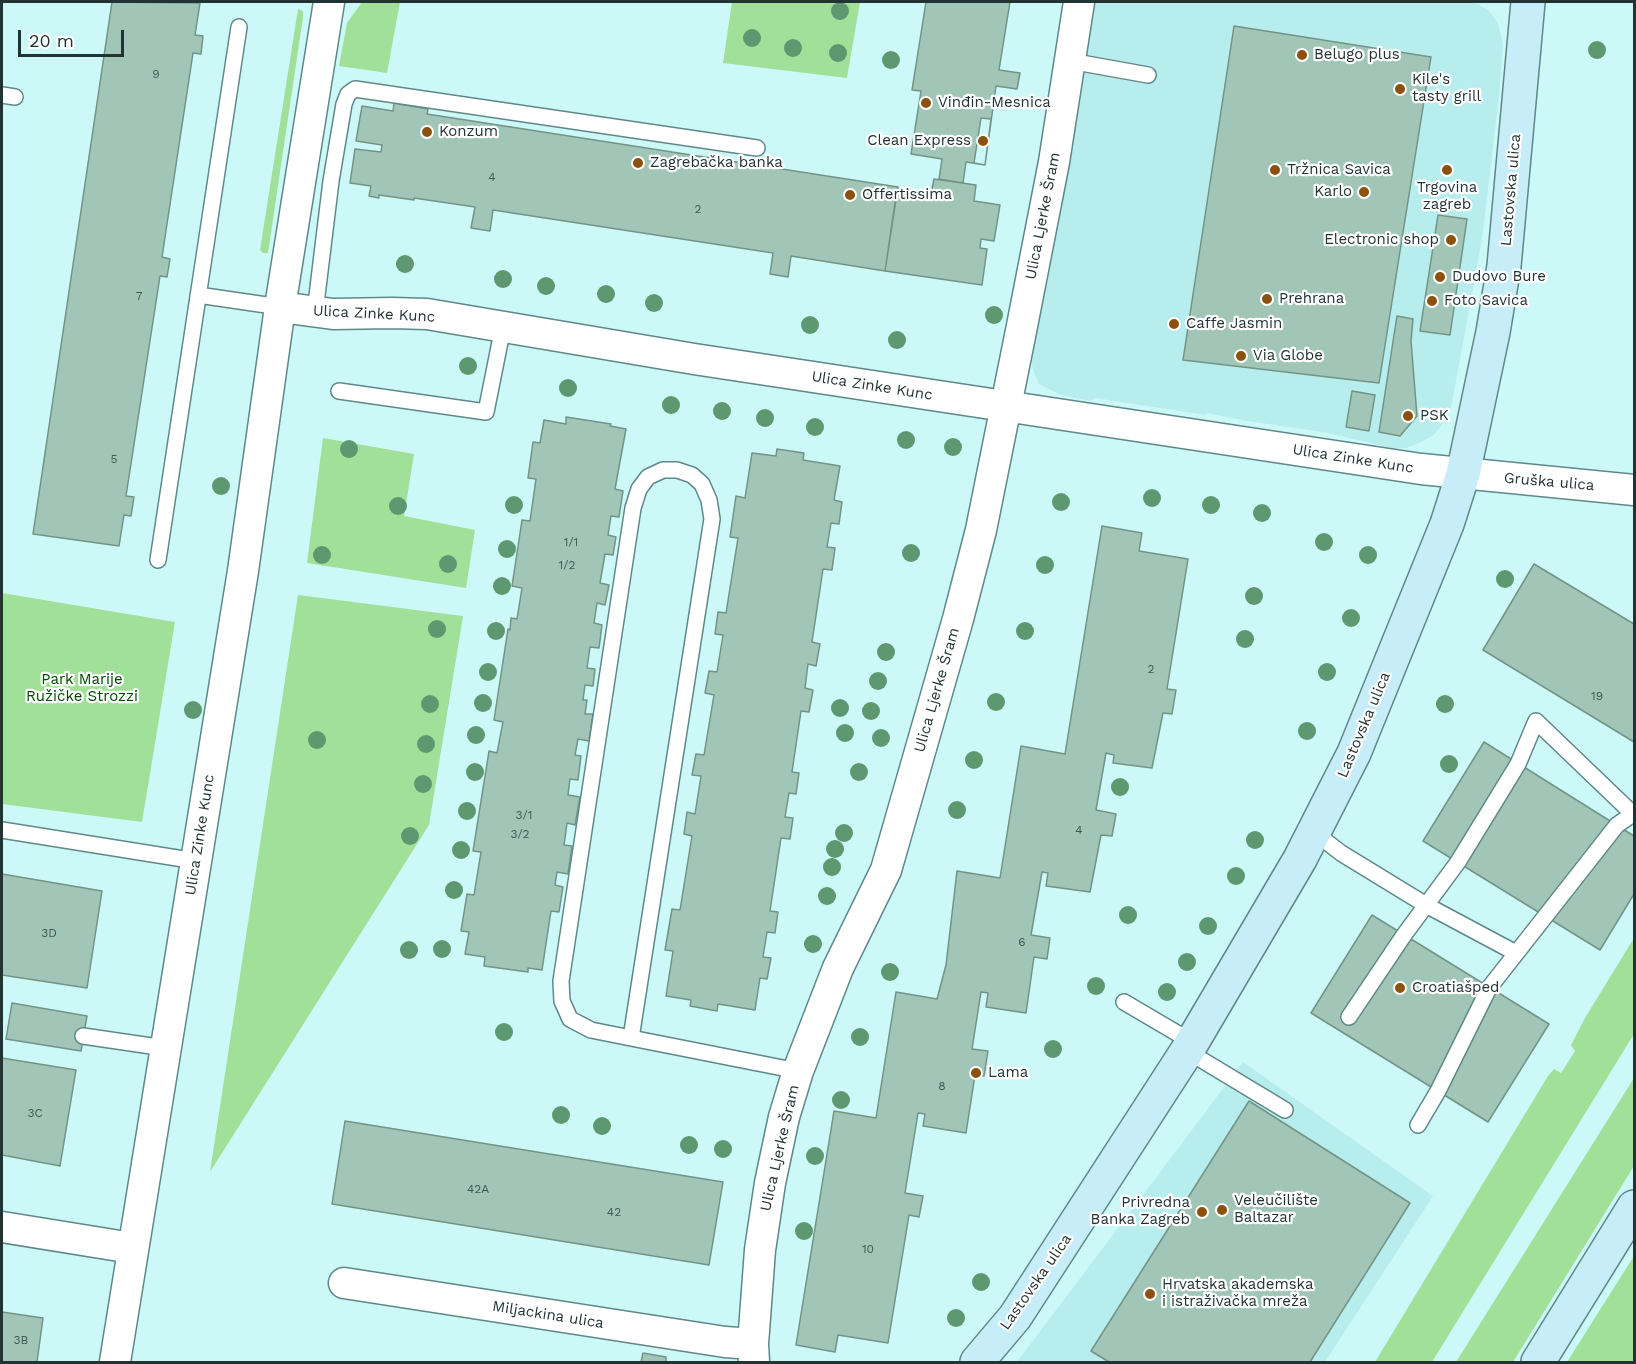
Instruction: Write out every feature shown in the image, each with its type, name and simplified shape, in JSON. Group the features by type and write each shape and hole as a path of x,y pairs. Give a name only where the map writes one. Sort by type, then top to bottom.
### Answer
{"street":[{"name":"Ulica Zinke Kunc","path":"115,1362 243,571 280,308 329,2"},
{"name":"Ulica Ljerke Šram","path":"754,1353 760,1250 784,1116 798,1071 838,968 885,870 958,619 981,530 1054,162 1079,2"},
{"name":"Lastovska ulica","path":"977,1362 1015,1317 1190,1047 1314,832 1354,753 1447,524 1463,474 1493,332 1504,266 1528,2"},
{"name":"Ulica Zinke Kunc","path":"280,308 333,314 427,314 694,359 1463,474"},
{"name":"Gruška ulica","path":"1463,474 1635,490"},
{"path":"1538,1362 1635,1208"},
{"path":"2,1227 132,1248"},
{"name":"Miljackina ulica","path":"344,1283 725,1342 754,1353"}],"lane":[{"path":"158,560 239,27"},
{"path":"1070,61 1148,75"},
{"path":"315,312 331,181 344,104 348,94 355,89 757,148"},
{"path":"198,295 280,308"},
{"path":"339,391 486,412 503,327"},
{"path":"631,1038 712,519 702,484 692,475 677,470 663,470 648,477 639,489 633,508 561,981 562,1001 570,1019 591,1029 631,1038 798,1071"},
{"path":"1349,1017 1458,862 1518,764 1536,721 1633,814 1617,825 1489,988 1438,1091 1418,1125"},
{"path":"2,830 196,861"},
{"path":"1314,832 1341,853 1426,905 1516,952"},
{"path":"1124,1002 1285,1110"},
{"path":"83,1036 165,1048"}],"shaded area":[{"name":"Tržnica Savica","path":"1084,2 1461,2 1478,4 1489,11 1498,23 1503,44 1482,239 1451,408 1434,435 1406,448 1392,448 1323,432 1207,413 1206,415 1095,398 1090,401 1061,395 1039,384 1030,354"},
{"path":"1243,1062 1433,1196 1325,1362 1017,1362"}],"green space":[{"path":"362,2 400,2 387,73 339,66 347,23"},
{"path":"732,2 860,2 847,78 723,63"},
{"path":"298,9 303,11 303,17 268,253 263,253 260,250"},
{"path":"323,438 414,454 404,516 475,530 466,588 307,563"},
{"name":"Park Marije Ružičke Strozzi","path":"2,593 175,622 142,822 2,804"},
{"path":"298,595 463,616 429,825 210,1172"},
{"path":"1634,938 1634,1034 1432,1362 1375,1362 1548,1076 1554,1069 1561,1073 1575,1051 1571,1045 1585,1018"},
{"path":"1634,1078 1634,1166 1513,1362 1456,1362"},
{"path":"1634,1256 1634,1362 1567,1362"}],"building":[{"path":"112,2 200,3 195,35 203,36 201,54 193,53 162,257 170,259 167,277 160,276 126,496 134,497 131,516 124,515 119,546 33,534"},
{"path":"926,2 1010,2 999,70 1020,73 1017,89 996,86 985,165 966,162 963,183 939,179 942,159 911,154 921,91 912,90"},
{"path":"1234,26 1431,57 1379,383 1183,360"},
{"path":"394,103 428,109 427,114 898,187 885,271 791,256 788,277 770,274 773,253 493,210 490,231 471,228 475,207 414,198 414,200 379,195 379,198 369,196 371,186 350,183 355,149 381,152 382,145 356,141 362,106 393,111"},
{"name":"Clean Express","path":"981,118 991,119 985,165 974,163"},
{"path":"934,179 976,185 974,201 1000,205 994,241 981,239 980,248 987,249 982,285 885,271 897,189 931,194"},
{"path":"1438,215 1467,219 1450,335 1420,331"},
{"path":"1397,316 1413,319 1411,341 1417,416 1400,436 1379,432"},
{"path":"1352,391 1375,395 1369,431 1346,427"},
{"path":"566,417 611,424 610,426 626,429 615,489 623,491 619,517 611,516 608,535 616,537 613,555 605,554 600,583 609,585 605,605 597,603 594,623 602,625 599,648 590,647 587,668 595,669 593,686 585,685 583,700 587,700 585,714 593,714 589,741 578,739 575,755 581,756 578,780 570,779 568,795 580,797 575,825 567,823 564,845 572,846 568,874 557,872 555,885 563,887 559,912 551,911 542,970 528,968 528,972 484,966 485,957 465,954 469,932 461,931 467,894 474,895 481,852 473,851 489,751 497,753 503,722 494,720 508,629 510,630 511,618 517,619 522,588 512,586 522,520 530,521 536,479 528,478 533,442 540,443 544,420 566,424"},
{"path":"777,449 804,453 803,460 840,466 834,500 842,502 839,524 831,523 827,547 835,548 832,570 823,569 812,642 820,644 816,666 808,664 805,688 813,690 809,712 801,711 792,772 799,773 796,794 789,793 785,817 793,818 790,839 781,838 770,911 778,912 775,933 767,932 763,957 771,958 767,979 760,978 755,1010 718,1004 717,1011 690,1006 691,1000 666,996 673,951 665,950 672,909 680,910 692,836 684,834 687,812 695,814 701,776 692,775 696,754 704,755 714,695 705,693 709,671 717,672 723,635 715,634 718,612 726,613 738,538 730,537 736,496 745,498 752,453 776,456"},
{"path":"1102,526 1142,533 1139,551 1188,559 1167,689 1176,690 1172,714 1163,713 1152,768 1113,763 1114,755 1106,753 1096,810 1116,814 1112,836 1101,835 1090,892 1046,886 1048,873 1042,872 1031,935 1050,938 1047,959 1034,957 1026,1013 986,1007 988,993 981,992 972,1049 988,1051 984,1076 975,1075 966,1133 923,1126 925,1114 918,1113 905,1193 923,1196 919,1217 909,1215 888,1343 838,1335 835,1352 796,1345 834,1111 876,1118 896,992 937,999 946,965 957,871 1000,878 1021,746 1065,754"},
{"path":"1534,564 1634,624 1634,742 1483,650"},
{"path":"1484,742 1634,836 1634,894 1600,950 1423,841"},
{"path":"2,874 102,891 87,988 2,975"},
{"path":"1372,915 1549,1024 1488,1122 1311,1013"},
{"path":"12,1003 87,1016 81,1051 6,1039"},
{"path":"2,1058 76,1070 60,1166 2,1155"},
{"path":"1249,1101 1410,1203 1310,1362 1109,1362 1091,1351"},
{"path":"345,1121 723,1182 709,1265 332,1204"},
{"path":"2,1312 43,1318 37,1362 2,1362"},
{"path":"643,1353 666,1357 666,1362 641,1362"}],"place":[{"name":"Belugo plus","path":"1302,55"},
{"name":"Kile's tasty grill","path":"1400,89"},
{"name":"Vinđin-Mesnica","path":"926,103"},
{"name":"Konzum","path":"427,132"},
{"name":"Clean Express","path":"983,141"},
{"name":"Zagrebačka banka","path":"638,163"},
{"name":"Tržnica Savica","path":"1275,170"},
{"name":"Trgovina zagreb","path":"1447,170"},
{"name":"Karlo","path":"1364,192"},
{"name":"Offertissima","path":"850,195"},
{"name":"Electronic shop","path":"1451,240"},
{"name":"Dudovo Bure","path":"1440,277"},
{"name":"Prehrana","path":"1267,299"},
{"name":"Foto Savica","path":"1432,301"},
{"name":"Caffe Jasmin","path":"1174,324"},
{"name":"Via Globe","path":"1241,356"},
{"name":"PSK","path":"1408,416"},
{"name":"Croatiašped","path":"1400,988"},
{"name":"Lama","path":"976,1073"},
{"name":"Veleučilište Baltazar","path":"1222,1210"},
{"name":"Privredna Banka Zagreb","path":"1202,1212"},
{"name":"Hrvatska akademska i istraživačka mreža","path":"1150,1294"}]}
